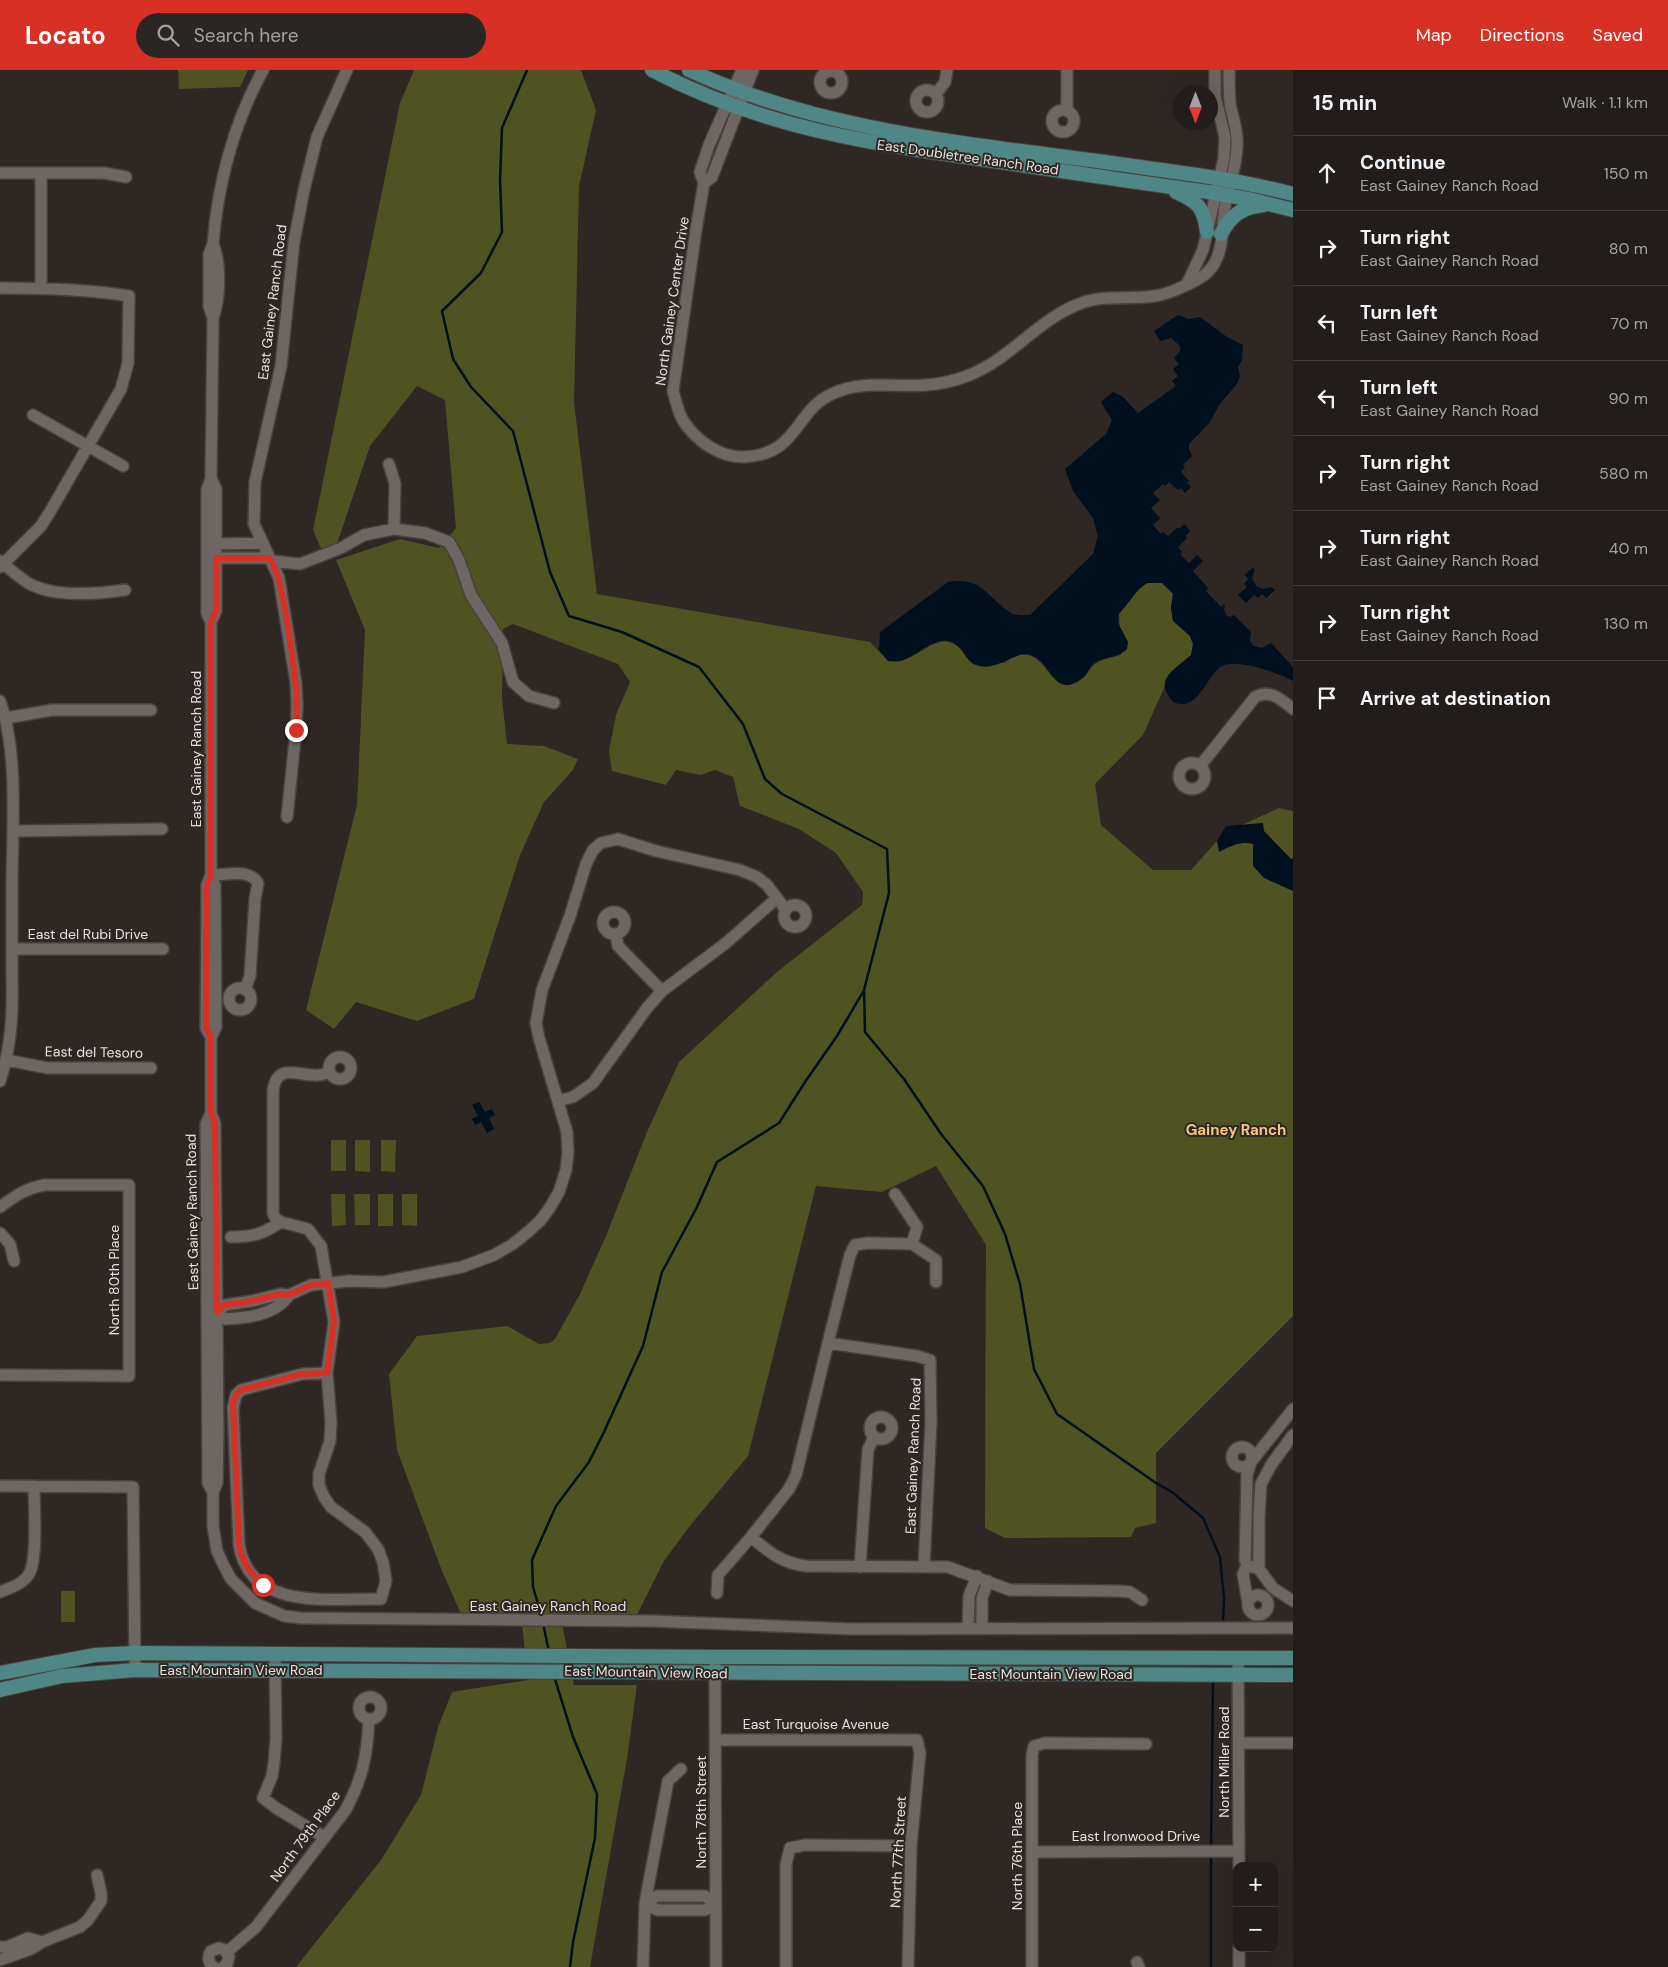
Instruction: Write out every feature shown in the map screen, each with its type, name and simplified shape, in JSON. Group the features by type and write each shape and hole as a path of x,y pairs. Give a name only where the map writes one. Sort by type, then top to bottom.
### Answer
{"main road":[{"name":"East Doubletree Ranch Road","path":"652,70 733,105 802,128 865,142 1221,194 1293,210"},
{"name":"East Doubletree Ranch Road","path":"689,70 802,112 877,128 1225,179 1293,194"},
{"path":"1162,186 1191,199 1199,205 1205,218 1207,232"},
{"path":"1221,234 1228,221 1238,212 1253,206 1272,204"},
{"name":"East Mountain View Road","path":"0,1673 95,1655 135,1653 1293,1658"},
{"name":"East Mountain View Road","path":"0,1690 62,1676 135,1670 1293,1675"}],"street":[{"name":"East Gainey Ranch Road","path":"263,70 247,101 230,144 220,188 214,244 208,254 209,306 213,318 211,478 207,490 212,558 207,613 211,622 211,876 215,885 211,946 216,1027 211,1037 211,1112 206,1124 213,1312 208,1483 213,1492 214,1538 217,1551 231,1579 255,1603 274,1613 301,1618 651,1622 783,1628 1293,1628"},
{"name":"East Gainey Ranch Road","path":"287,817 297,706 294,666 279,578 254,524 254,482 281,366 294,242 304,190 317,137 347,70"},
{"path":"739,90 742,70"},
{"path":"739,90 752,70"},
{"path":"936,94 945,82 947,70"},
{"path":"1067,70 1067,111"},
{"path":"1215,70 1215,85"},
{"path":"1187,284 1203,250 1207,232 1238,143 1230,95 1229,70"},
{"name":"North Gainey Center Drive","path":"739,90 733,105 709,145 700,172 704,183 673,390 683,421 696,437 708,446 743,457 778,448 789,439 819,402 839,390 866,384 926,385 967,376 988,366 1050,320 1079,304 1105,298 1163,295 1187,284"},
{"path":"1218,96 1230,95"},
{"path":"1218,108 1225,137 1225,179"},
{"path":"1222,125 1235,122"},
{"path":"0,173 104,173 126,177"},
{"path":"41,173 41,288"},
{"path":"1187,284 1198,280 1213,266 1219,251 1221,194"},
{"path":"0,288 41,288 107,292 129,296 128,363 121,388 41,526 1,564 28,583 42,589 58,592 103,593 126,590"},
{"path":"33,415 123,466"},
{"path":"389,464 395,484 394,529"},
{"path":"212,558 271,560 300,564 342,548 364,535 394,529 425,533 449,542 459,560 471,595 502,643 514,682 529,696 554,703"},
{"path":"212,544 263,543"},
{"path":"1200,766 1255,697 1264,694 1273,695 1293,709"},
{"path":"0,701 6,718 11,754 13,831 12,1018 7,1060 0,1081"},
{"path":"6,718 52,710 151,710"},
{"path":"13,831 162,829"},
{"path":"213,1312 224,1305 280,1294 288,1295 311,1285 349,1281 382,1282 462,1267 484,1260 512,1244 540,1221 549,1209 562,1184 568,1153 567,1132 538,1038 536,1023 538,1007 542,990 570,916 586,864 593,850 600,843 618,839 656,851 740,870 757,877 767,885 786,910"},
{"path":"211,876 246,873 252,875 258,883 255,900 250,976 246,990"},
{"path":"0,878 12,878"},
{"path":"558,1101 573,1097 593,1083 646,1008 662,991 726,943 777,898"},
{"path":"616,934 618,946 662,991"},
{"name":"East del Rubi Drive","path":"12,949 163,949"},
{"name":"East del Tesoro","path":"7,1060 47,1068 151,1068"},
{"path":"327,1373 302,1374 241,1390 236,1395 233,1408 240,1553 252,1575 263,1585 278,1593 294,1598 381,1599 386,1581 383,1562 378,1549 365,1532 331,1507 319,1485 319,1474 330,1441 331,1422 327,1373 334,1322 321,1246 308,1229 281,1222 275,1218 273,1213 274,1082 278,1076 286,1073 319,1075 330,1072"},
{"name":"North 80th Place","path":"0,1208 21,1191 32,1187 45,1185 130,1184 129,1376 0,1375"},
{"path":"895,1194 917,1227 912,1244"},
{"path":"231,1237 262,1234 281,1222"},
{"path":"0,1233 10,1244 14,1261"},
{"path":"717,1593 718,1575 751,1538 789,1488 796,1475 854,1245 868,1243 912,1244 936,1260 936,1282"},
{"name":"East Gainey Ranch Road","path":"828,1343 917,1356 930,1360 931,1422 924,1566"},
{"path":"1248,1603 1255,1595 1265,1597 1268,1602 1268,1609 1264,1614 1257,1615 1251,1612 1248,1603 1243,1574 1247,1565 1245,1560 1247,1475 1254,1458 1292,1411"},
{"path":"1259,1569 1259,1520 1262,1484 1271,1465 1293,1435"},
{"path":"860,1567 868,1450 874,1436"},
{"path":"1254,1458 1271,1465"},
{"path":"0,1486 133,1487 135,1670"},
{"path":"0,1592 14,1587 28,1576 34,1563 34,1486"},
{"path":"1246,1520 1259,1520"},
{"path":"751,1538 774,1556 791,1564 806,1566 924,1566 956,1568 1010,1590 1124,1591 1130,1592 1142,1600"},
{"path":"1247,1565 1259,1569 1273,1588 1293,1601"},
{"path":"968,1629 969,1596 977,1576"},
{"path":"982,1629 982,1598 988,1581"},
{"path":"1265,1597 1273,1588"},
{"path":"1257,1615 1257,1628"},
{"path":"275,1653 276,1739 274,1764 272,1776 263,1798 324,1837"},
{"name":"North 78th Street","path":"715,1657 716,1967"},
{"name":"North Miller Road","path":"1238,1658 1239,1862"},
{"name":"North 79th Place","path":"214,1967 208,1961 211,1951 219,1948 227,1952 256,1927 345,1811 363,1771 368,1743 369,1719"},
{"name":"East Turquoise Avenue","path":"716,1740 917,1740"},
{"name":"North 77th Street","path":"908,1967 911,1846 920,1753 917,1740"},
{"name":"North 76th Place","path":"1032,1967 1032,1755 1034,1746 1045,1743 1146,1744"},
{"path":"1239,1743 1293,1744"},
{"path":"643,1967 645,1903 668,1780 681,1769"},
{"path":"786,1967 786,1864 790,1848 805,1845 911,1846"},
{"name":"East Ironwood Drive","path":"1032,1852 1239,1851"},
{"path":"0,1960 31,1949 42,1942 80,1927 88,1920 101,1901 97,1875"},
{"path":"645,1903 657,1896 704,1896 716,1905"},
{"path":"0,1947 7,1947 28,1938 42,1942"},
{"path":"223,1967 228,1960 227,1952"},
{"path":"1239,1952 1239,1967"}],"green space":[{"path":"178,70 248,70 240,87 179,89"},
{"path":"414,70 581,70 596,110 579,186 574,402 597,594 870,642 888,661 904,660 938,642 953,644 970,661 1004,663 1019,655 1031,656 1042,664 1052,677 1086,675 1097,663 1121,655 1119,614 1139,589 1147,583 1162,583 1173,593 1171,608 1173,621 1190,636 1193,644 1191,655 1172,671 1166,679 1164,688 1143,735 1095,784 1101,825 1153,870 1191,870 1224,833 1279,808 1293,811 1293,1316 1156,1453 1156,1523 1135,1528 1131,1537 1005,1538 985,1528 986,1245 936,1166 882,1192 816,1186 748,1456 689,1527 664,1561 637,1615 560,1613 574,1685 637,1685 627,1759 590,1967 296,1967 381,1860 421,1795 438,1727 452,1692 528,1680 521,1614 461,1614 442,1571 397,1450 389,1374 417,1336 507,1326 539,1344 550,1343 555,1339 580,1294 606,1236 647,1132 679,1062 777,972 862,905 863,892 836,853 799,829 740,806 733,777 715,770 701,775 676,770 666,785 612,771 609,751 616,715 630,682 618,664 513,624 503,629 502,698 507,744 544,746 578,759 573,770 544,802 520,855 474,999 417,1021 356,1002 334,1029 306,1010 357,805 365,630 336,560 400,539 439,548 456,528 445,400 417,386 370,446 337,544 322,551 313,530 400,103"},
{"path":"331,1140 346,1140 346,1171 331,1171"},
{"path":"355,1140 370,1140 370,1172 355,1171"},
{"path":"381,1140 396,1140 395,1172 381,1171"},
{"path":"331,1194 345,1194 346,1225 332,1226"},
{"path":"354,1194 370,1194 370,1225 355,1225"},
{"path":"378,1194 393,1194 393,1226 378,1226"},
{"path":"402,1194 417,1194 417,1226 402,1225"},
{"path":"61,1591 75,1591 75,1622 61,1622"}],"water":[{"path":"1178,315 1189,319 1200,317 1227,337 1243,345 1242,360 1238,367 1240,376 1237,384 1219,405 1210,422 1189,444 1192,456 1183,465 1185,467 1181,472 1189,481 1187,483 1191,487 1185,493 1181,488 1178,490 1169,482 1165,486 1163,484 1153,493 1160,500 1151,508 1160,518 1153,525 1161,534 1163,532 1168,536 1184,524 1190,531 1186,536 1187,538 1178,547 1182,552 1180,554 1189,563 1197,555 1203,561 1193,571 1208,588 1206,591 1221,607 1224,604 1226,615 1230,617 1234,615 1251,632 1250,641 1253,646 1262,648 1271,643 1293,667 1293,681 1278,674 1247,665 1229,664 1222,666 1216,671 1196,698 1182,704 1173,702 1167,694 1165,687 1168,675 1191,655 1193,644 1190,636 1173,621 1171,608 1173,594 1162,583 1147,583 1139,589 1119,614 1118,623 1128,642 1127,649 1119,654 1097,661 1084,677 1074,684 1066,685 1059,683 1038,659 1031,655 1024,654 984,667 972,663 956,644 945,641 932,644 901,661 888,661 879,650 880,632 948,582 960,581 977,585 1011,613 1030,615 1093,554 1098,536 1093,518 1073,491 1065,469 1106,434 1112,420 1101,402 1113,392 1122,396 1138,413 1176,386 1172,381 1178,376 1173,369 1179,364 1174,358 1180,351 1180,346 1171,338 1160,341 1154,331"},
{"path":"1253,567 1255,570 1252,578 1256,586 1263,589 1271,587 1275,590 1266,598 1262,594 1258,598 1254,595 1246,603 1238,595 1247,587 1244,584 1248,579 1245,575"},
{"path":"1263,823 1264,831 1291,859 1293,858 1293,891 1264,878 1253,866 1253,844 1240,844 1219,852 1217,841 1226,826"},
{"path":"479,1102 485,1112 492,1109 495,1115 489,1118 494,1129 487,1133 481,1122 475,1125 472,1119 478,1116 472,1105"}],"waterway":[{"path":"527,70 502,128 500,180 502,232 481,273 442,311 453,359 471,387 513,431 550,572 569,616 622,632 699,667 743,724 765,779 782,794 887,849 889,893 864,990 865,1032 904,1079 941,1134 983,1186 1005,1234 1020,1284 1034,1369 1057,1414 1156,1483 1172,1492 1203,1518 1220,1557 1224,1599 1223,1619"},
{"path":"542,1617 533,1587 532,1560 556,1506 589,1462 604,1432 643,1346 662,1272 697,1207 717,1162 779,1123 837,1036 863,992"},
{"path":"543,1623 549,1652"},
{"path":"554,1676 573,1737 597,1794 595,1838 573,1942 570,1967"},
{"path":"1211,1848 1213,1684"},
{"path":"1211,1854 1211,1967"}],"district":[{"name":"Gainey Ranch","path":"1236,1130"}],"route":[{"path":"263,1585 252,1575 240,1553 233,1402 241,1390 302,1374 327,1373 334,1322 328,1283 311,1285 288,1295 280,1294 224,1305 217,1312 215,1124 211,1112 211,1037 206,1028 207,885 211,876 211,622 216,611 216,558 269,558 273,561 279,578 294,666 297,706 296,730"}]}
